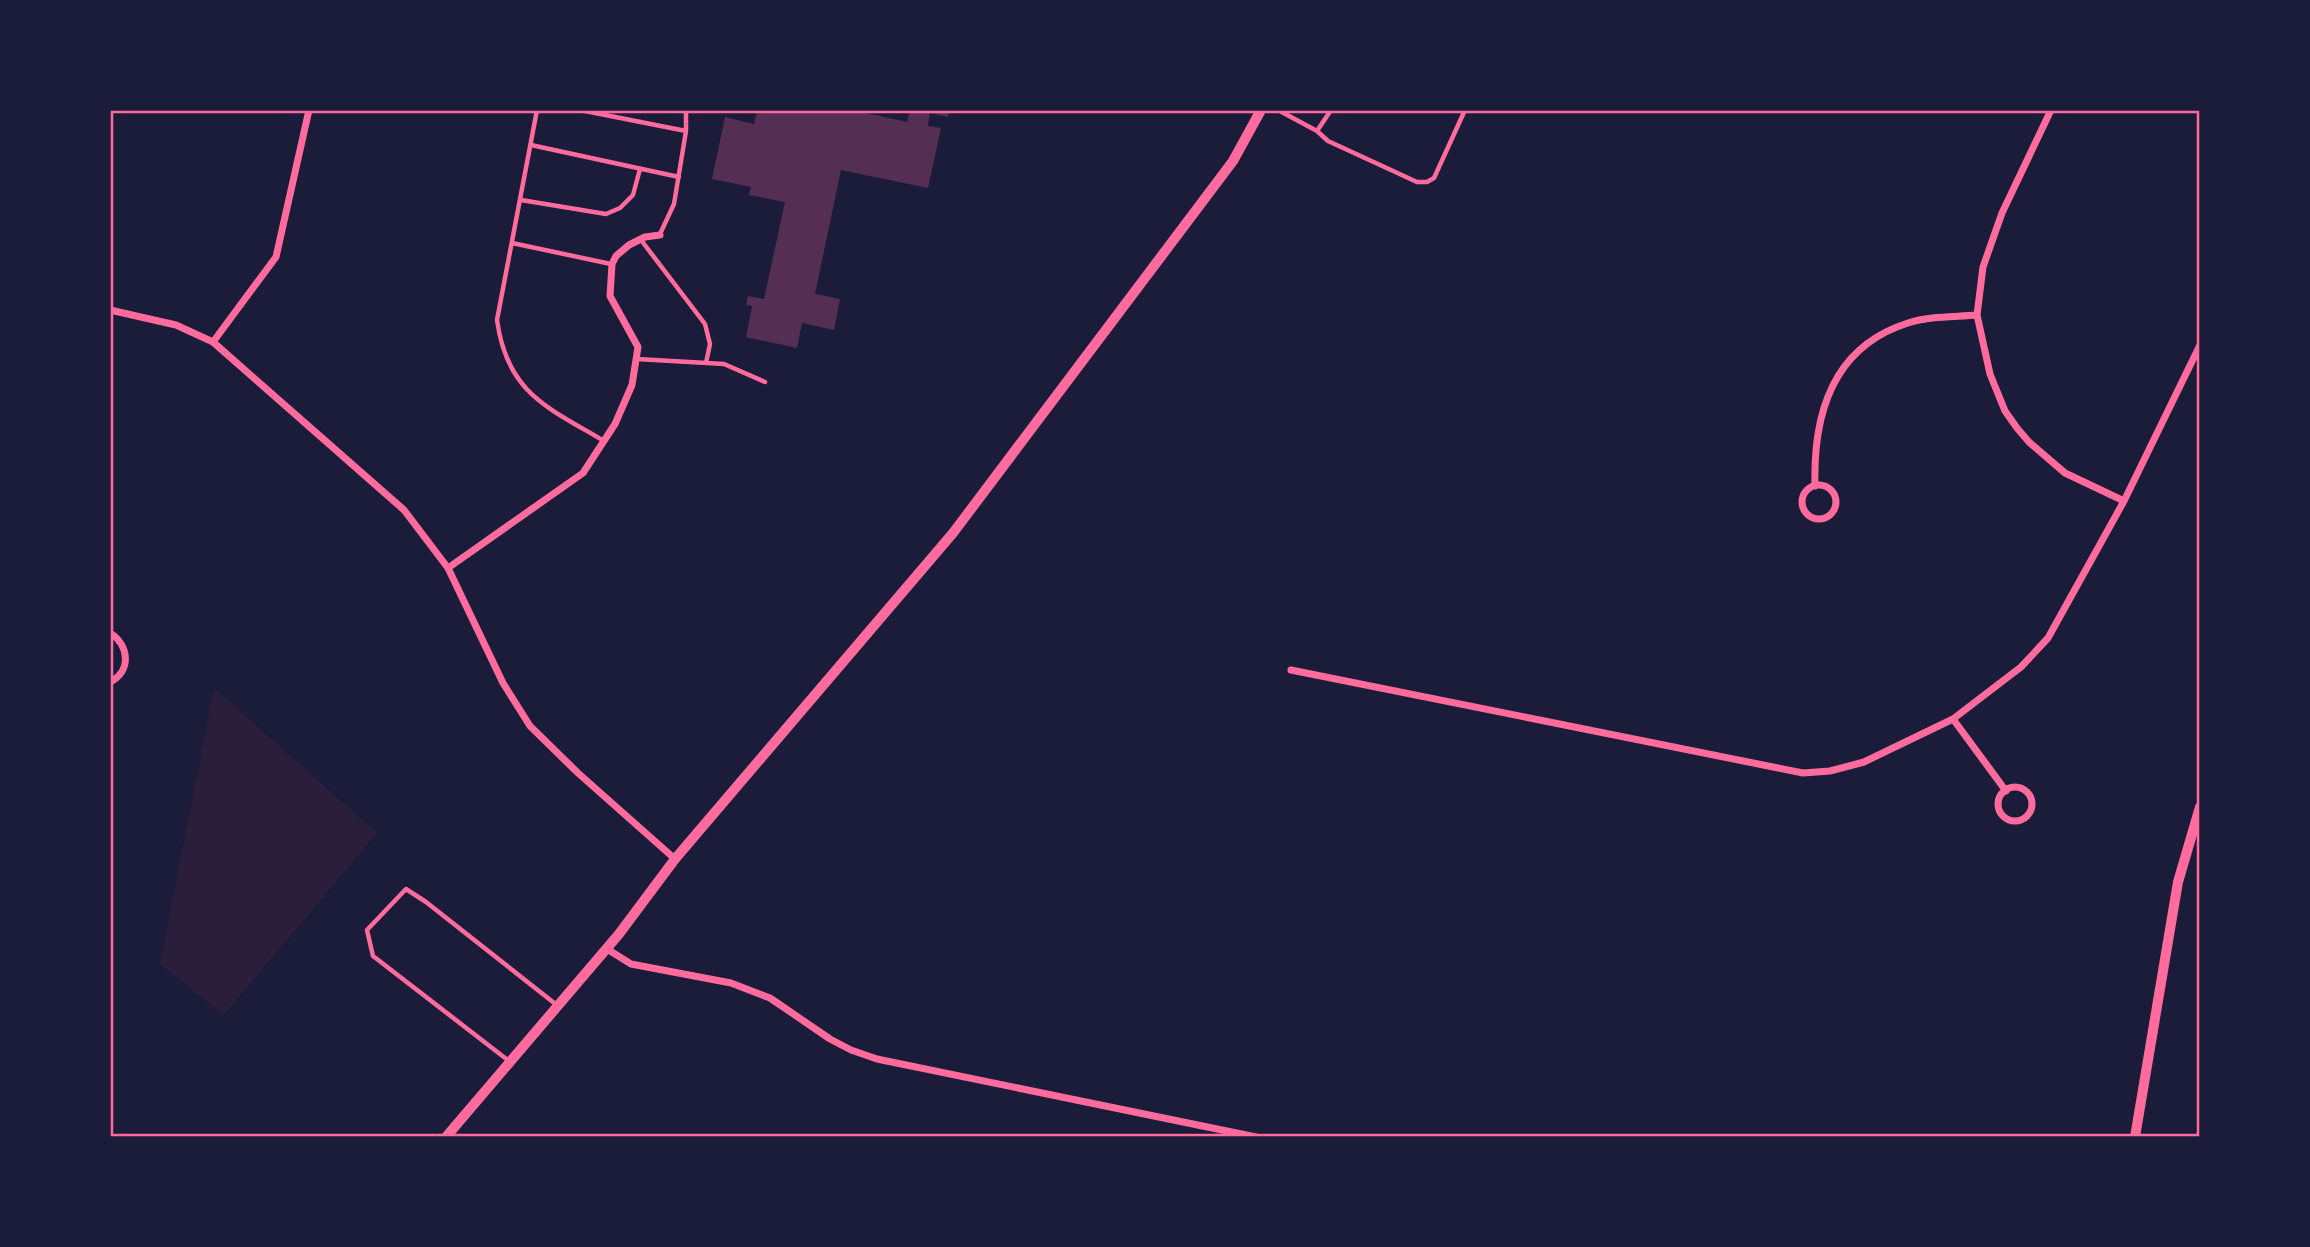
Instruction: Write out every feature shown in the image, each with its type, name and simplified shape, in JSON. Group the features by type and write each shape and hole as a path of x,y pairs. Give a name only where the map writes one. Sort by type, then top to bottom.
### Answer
{"street":[{"path":"213,342 276,257 309,110"},
{"path":"446,1137 607,949 675,859 953,533 1217,183 1249,135 1261,110"},
{"path":"2051,110 2002,213 1983,267 1977,315 1990,374 2005,411 2017,428 2065,473 2124,501"},
{"path":"448,568 583,473 615,424 632,385 638,347 610,296 612,264 616,256 641,239 660,235"},
{"path":"110,310 176,325 213,342 404,510 448,568 503,683 530,726 578,774 675,859"},
{"path":"1815,486 1826,487 1836,499 1831,514 1821,519 1811,517 1804,508 1803,497 1815,486 1814,456 1824,405 1831,388 1852,358 1880,335 1910,322 1977,315"},
{"path":"1291,670 1803,773 1830,771 1864,762 1953,719 2021,667 2048,638 2124,501 2200,345"},
{"path":"110,633 121,641 126,661 122,671 110,682"},
{"path":"1953,719 2006,791"},
{"path":"2017,788 2030,796 2032,807 2022,820 2012,821 2000,810 1999,800 2006,791 2017,788"},
{"path":"2135,1137 2178,882 2200,807"},
{"path":"607,949 631,964 731,984 770,998 830,1039 877,1059 1256,1137"}],"lane":[{"path":"537,110 497,320 505,359 514,376 535,398 604,441"},
{"path":"580,110 686,131"},
{"path":"660,235 674,204 686,131 686,110"},
{"path":"1278,110 1317,131 1328,141 1416,182 1427,182 1434,178 1465,110"},
{"path":"1317,131 1331,110"},
{"path":"531,145 679,177"},
{"path":"521,200 606,215 620,208 633,195 640,169"},
{"path":"641,239 705,324 710,344 706,363"},
{"path":"512,243 612,264"},
{"path":"636,359 724,365 765,382"},
{"path":"510,1062 373,956 367,930 407,889 558,1006"}],"shaded area":[{"path":"214,688 377,833 224,1015 160,964"}],"building":[{"path":"757,110 853,110 907,122 910,110 949,110 948,117 930,113 928,126 941,128 928,188 841,170 815,294 840,299 834,330 802,323 797,348 746,337 752,306 746,305 748,296 764,299 785,202 749,195 751,187 712,179 725,117 754,124"}]}
